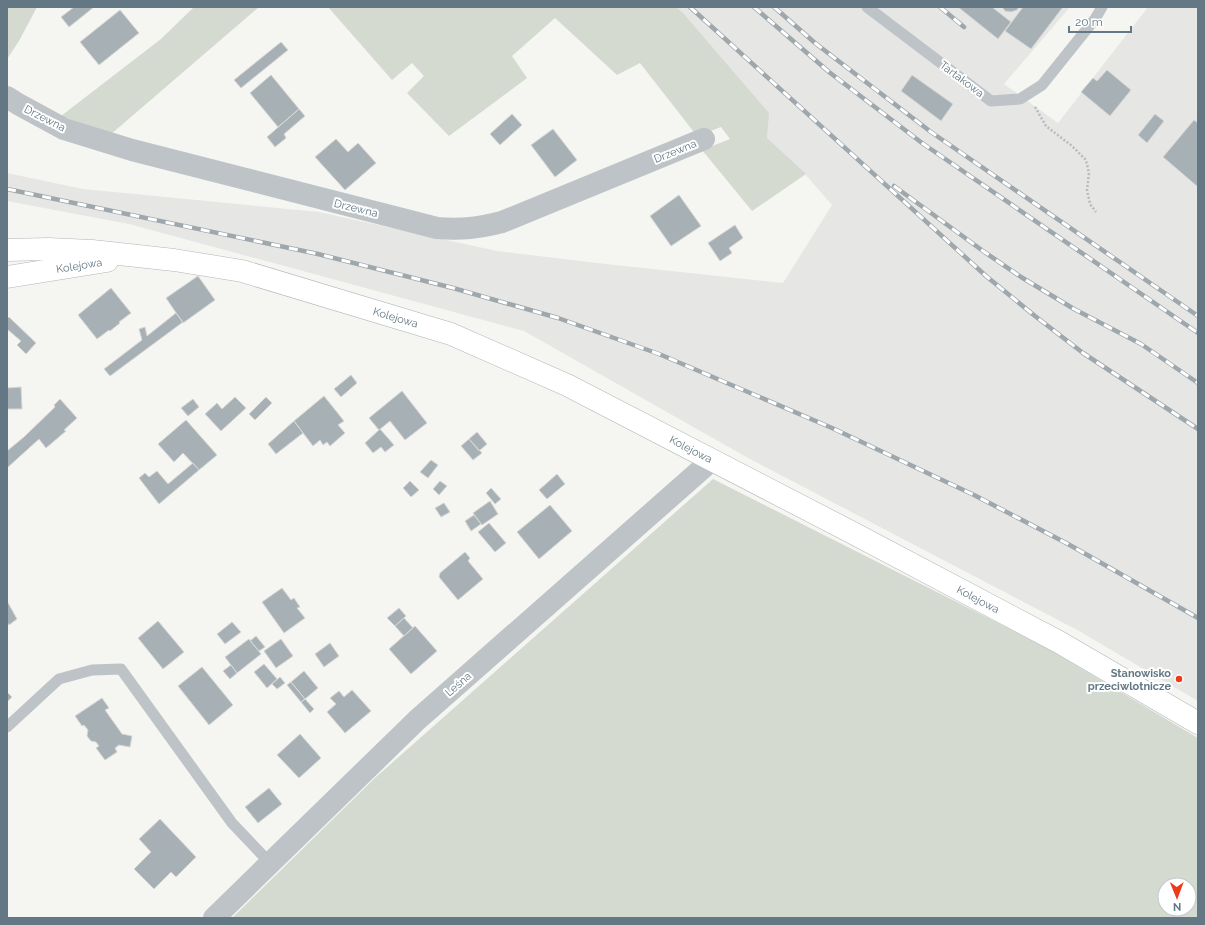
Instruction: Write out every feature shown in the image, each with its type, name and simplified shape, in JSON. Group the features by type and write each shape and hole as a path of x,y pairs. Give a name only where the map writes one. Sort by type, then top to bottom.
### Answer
{"street":[{"name":"Drzewna","path":"7,97 64,129 132,150 437,228 455,230 471,229 502,222 704,139"},
{"name":"Kolejowa","path":"7,250 48,249 92,251 242,271 451,334 567,385 858,535 1059,642 1198,723"},
{"name":"Kolejowa","path":"7,277 121,259 152,258"},
{"name":"Leśna","path":"214,918 416,720 712,460"}],"lane":[{"name":"Tartakowa","path":"867,7 991,100 1020,99 1042,85 1095,19 1102,7"},
{"path":"7,727 58,679 92,670 121,669 232,823 270,863"}],"path":[{"path":"1033,91 1035,109 1046,126 1072,146 1086,160 1089,173 1087,190 1090,204 1096,212"}],"shaded area":[{"path":"7,7 37,7 19,41 7,59"},
{"path":"194,7 259,7 110,135 61,116 161,39"},
{"path":"328,7 676,7 683,13 769,113 767,138 806,174 752,211 702,150 730,139 721,127 697,136 640,63 617,75 555,18 512,56 527,78 449,136 407,93 424,76 412,63 392,80"},
{"path":"626,7 1070,7 1004,84 1058,123 1148,7 1198,7 1198,701 1079,631 748,458 524,331 129,224 7,201 7,173 83,189 319,212 497,251 783,283 832,205 805,174"},
{"path":"713,479 1040,644 1198,738 1198,918 232,918 376,777"}],"building":[{"path":"74,7 94,7 69,27 61,17"},
{"path":"958,7 992,7 1011,22 998,39"},
{"path":"1002,7 1019,7 1017,10 1011,12 1005,11"},
{"path":"1023,7 1063,7 1031,49 1005,31"},
{"path":"120,10 139,33 99,65 80,42"},
{"path":"281,42 288,50 241,88 234,80"},
{"path":"1107,70 1131,90 1110,116 1081,92 1093,78 1097,81"},
{"path":"271,75 299,109 278,127 250,93"},
{"path":"912,75 953,104 941,121 901,91"},
{"path":"299,109 305,116 284,134 286,138 275,147 267,137"},
{"path":"512,114 522,125 500,145 490,134"},
{"path":"1155,114 1164,121 1147,143 1138,135"},
{"path":"1194,120 1198,123 1198,187 1163,157"},
{"path":"553,129 577,160 555,177 531,145"},
{"path":"336,139 348,152 358,143 376,163 345,190 315,157"},
{"path":"679,195 701,226 671,246 650,216"},
{"path":"735,225 743,238 729,248 732,253 720,261 708,243"},
{"path":"198,276 215,300 183,323 166,298"},
{"path":"111,288 131,313 110,331 109,330 97,339 78,315"},
{"path":"176,313 183,322 110,376 104,369 142,340 139,329 145,327 147,336"},
{"path":"9,317 36,343 26,354 17,345 21,341 7,329 7,319"},
{"path":"351,375 357,383 341,397 334,389"},
{"path":"21,387 22,409 7,409 7,388"},
{"path":"402,391 427,423 405,440 390,421 379,430 369,418"},
{"path":"324,396 344,421 338,425 345,433 330,446 327,442 323,445 320,440 313,446 294,421"},
{"path":"235,397 246,408 221,431 205,414 217,403 222,409"},
{"path":"266,397 272,403 255,420 249,414"},
{"path":"60,399 77,418 64,430 66,431 46,448 39,439 7,468 7,451 55,407 54,405"},
{"path":"193,399 199,407 188,416 181,408"},
{"path":"186,420 217,455 199,470 183,453 174,462 158,444"},
{"path":"294,421 303,433 276,454 268,444"},
{"path":"380,429 394,445 385,452 381,447 373,453 365,443"},
{"path":"477,432 487,444 479,451 469,439"},
{"path":"469,439 482,453 473,460 461,446"},
{"path":"431,460 438,465 428,478 420,472"},
{"path":"193,463 199,470 159,504 139,478 145,473 149,477 157,471 168,484"},
{"path":"557,474 565,484 547,499 539,490"},
{"path":"410,481 419,490 411,497 403,488"},
{"path":"440,481 447,486 439,495 433,489"},
{"path":"491,488 501,499 495,504 486,493"},
{"path":"490,501 498,514 482,525 473,513"},
{"path":"444,503 450,512 441,517 435,508"},
{"path":"550,505 572,531 539,559 517,532"},
{"path":"474,515 481,524 471,531 465,521"},
{"path":"489,523 506,543 495,552 478,532"},
{"path":"465,552 470,558 468,561 483,579 458,600 439,577 440,573"},
{"path":"282,588 291,600 294,598 300,607 297,608 305,618 284,633 262,602"},
{"path":"7,601 17,619 9,625 7,622"},
{"path":"399,608 406,616 395,626 387,618"},
{"path":"404,618 413,628 404,636 395,626"},
{"path":"158,621 184,652 163,669 138,638"},
{"path":"232,622 241,632 225,644 217,634"},
{"path":"415,626 437,651 411,674 389,649"},
{"path":"256,636 265,647 259,651 250,641"},
{"path":"249,639 261,654 237,673 225,657"},
{"path":"281,639 293,656 276,668 264,651"},
{"path":"330,643 339,656 324,667 315,654"},
{"path":"264,664 277,679 267,688 254,672"},
{"path":"231,665 237,673 230,679 223,671"},
{"path":"202,667 233,705 209,725 178,686"},
{"path":"304,671 318,688 305,699 291,682"},
{"name":"Stanowisko przeciwlotnicze","path":"1179,676 1182,679 1179,682 1176,679"},
{"path":"280,677 285,683 277,689 272,684"},
{"path":"291,682 305,699 301,702 287,685"},
{"path":"352,690 371,711 345,733 327,712 336,704 330,698 339,691 344,697"},
{"path":"7,692 12,697 7,702"},
{"path":"102,698 109,708 105,710 122,734 132,736 130,747 119,745 115,748 117,752 105,760 96,748 99,746 96,742 91,741 87,736 88,730 84,725 82,726 75,716"},
{"path":"305,699 314,709 310,713 301,702"},
{"path":"300,734 321,758 299,778 277,755"},
{"path":"269,788 282,804 258,823 245,807"},
{"path":"160,819 196,857 176,877 171,872 154,889 134,869 151,852 139,839"}],"railway":[{"path":"690,7 986,276 1083,353 1198,429"},
{"path":"754,7 829,72 922,143 1198,333"},
{"path":"774,7 815,43 931,132 1198,316"},
{"path":"940,7 964,27"},
{"path":"894,186 1021,277 1074,309 1141,344 1198,383"},
{"path":"7,189 318,254 453,288 558,318 659,354 832,428 974,495 1068,544 1198,618"}],"place":[{"name":"Stanowisko przeciwlotnicze","path":"1179,679"}]}
